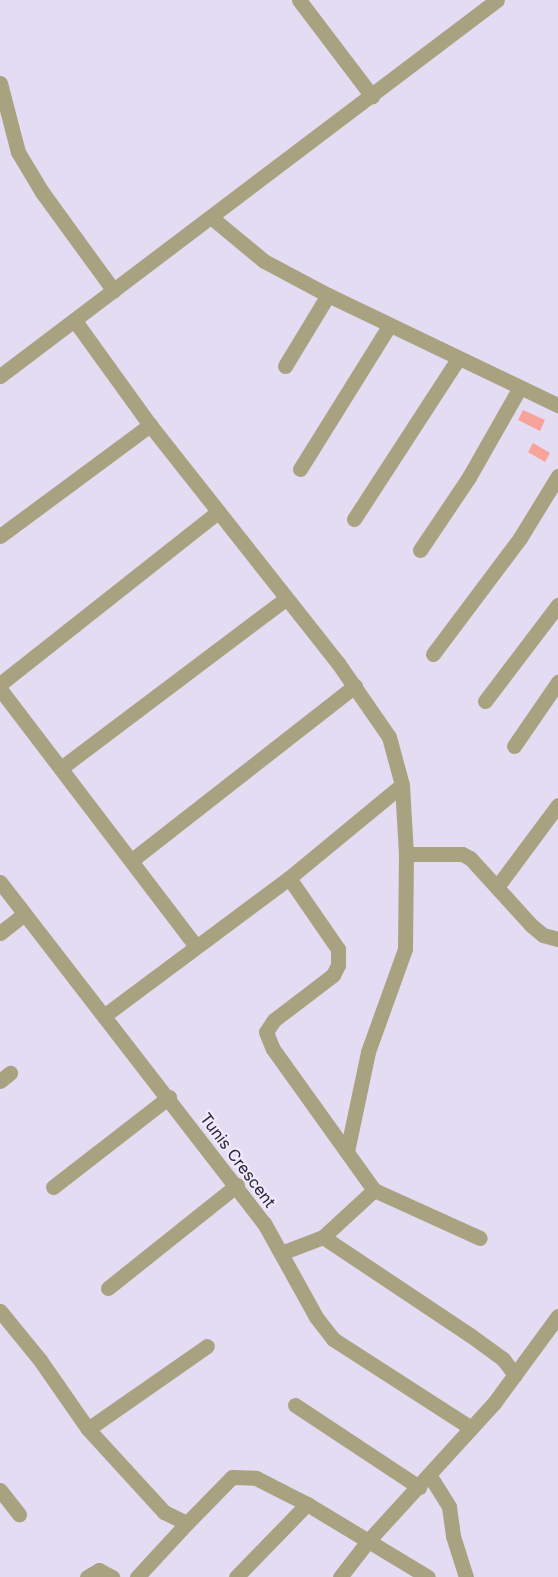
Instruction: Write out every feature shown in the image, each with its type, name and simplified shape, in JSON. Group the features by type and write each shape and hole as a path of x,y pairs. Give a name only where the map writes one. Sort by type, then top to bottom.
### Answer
{"street":[{"path":"299,0 372,96"},
{"path":"0,376 212,218 497,0"},
{"path":"0,83 18,152 42,192 114,291"},
{"path":"212,218 264,261 389,326 519,389 558,405"},
{"path":"284,366 328,295"},
{"path":"75,321 150,425 355,686 389,738 402,785 406,854 405,950 368,1052 347,1152"},
{"path":"300,469 389,326"},
{"path":"354,518 458,359"},
{"path":"420,550 469,477 519,389"},
{"path":"0,536 150,425"},
{"path":"433,654 520,538 558,476"},
{"path":"0,684 218,512"},
{"path":"62,768 285,598"},
{"path":"485,701 558,605"},
{"path":"514,746 558,682"},
{"path":"132,860 355,686"},
{"path":"0,689 196,946"},
{"path":"105,1015 289,878 402,785"},
{"path":"497,887 558,805"},
{"path":"406,854 462,854 470,858 532,926 543,935 558,939"},
{"path":"289,878 338,949 338,965 333,975 274,1020 266,1032 273,1049 374,1190 480,1238"},
{"name":"Tunis Crescent","path":"0,882 237,1186 281,1252 316,1317 333,1339 471,1428"},
{"path":"0,934 24,914"},
{"path":"54,1187 169,1097"},
{"path":"108,1288 237,1186"},
{"path":"281,1252 323,1237 374,1190"},
{"path":"323,1237 470,1335 503,1359 517,1372"},
{"path":"0,1311 40,1360 88,1429 144,1494 164,1512 187,1523"},
{"path":"340,1577 368,1541 430,1476 471,1428 517,1372 558,1316"},
{"path":"88,1429 207,1346"},
{"path":"295,1405 419,1487"},
{"path":"430,1476 449,1507 453,1536 466,1577"},
{"path":"137,1577 232,1477 256,1478 306,1504 428,1577"},
{"path":"0,1490 19,1514"},
{"path":"236,1577 306,1504"},
{"path":"87,1577 99,1570 112,1577"}],"building":[{"path":"523,410 545,420 540,431 518,420"},
{"path":"533,443 550,453 545,462 528,452"}]}
